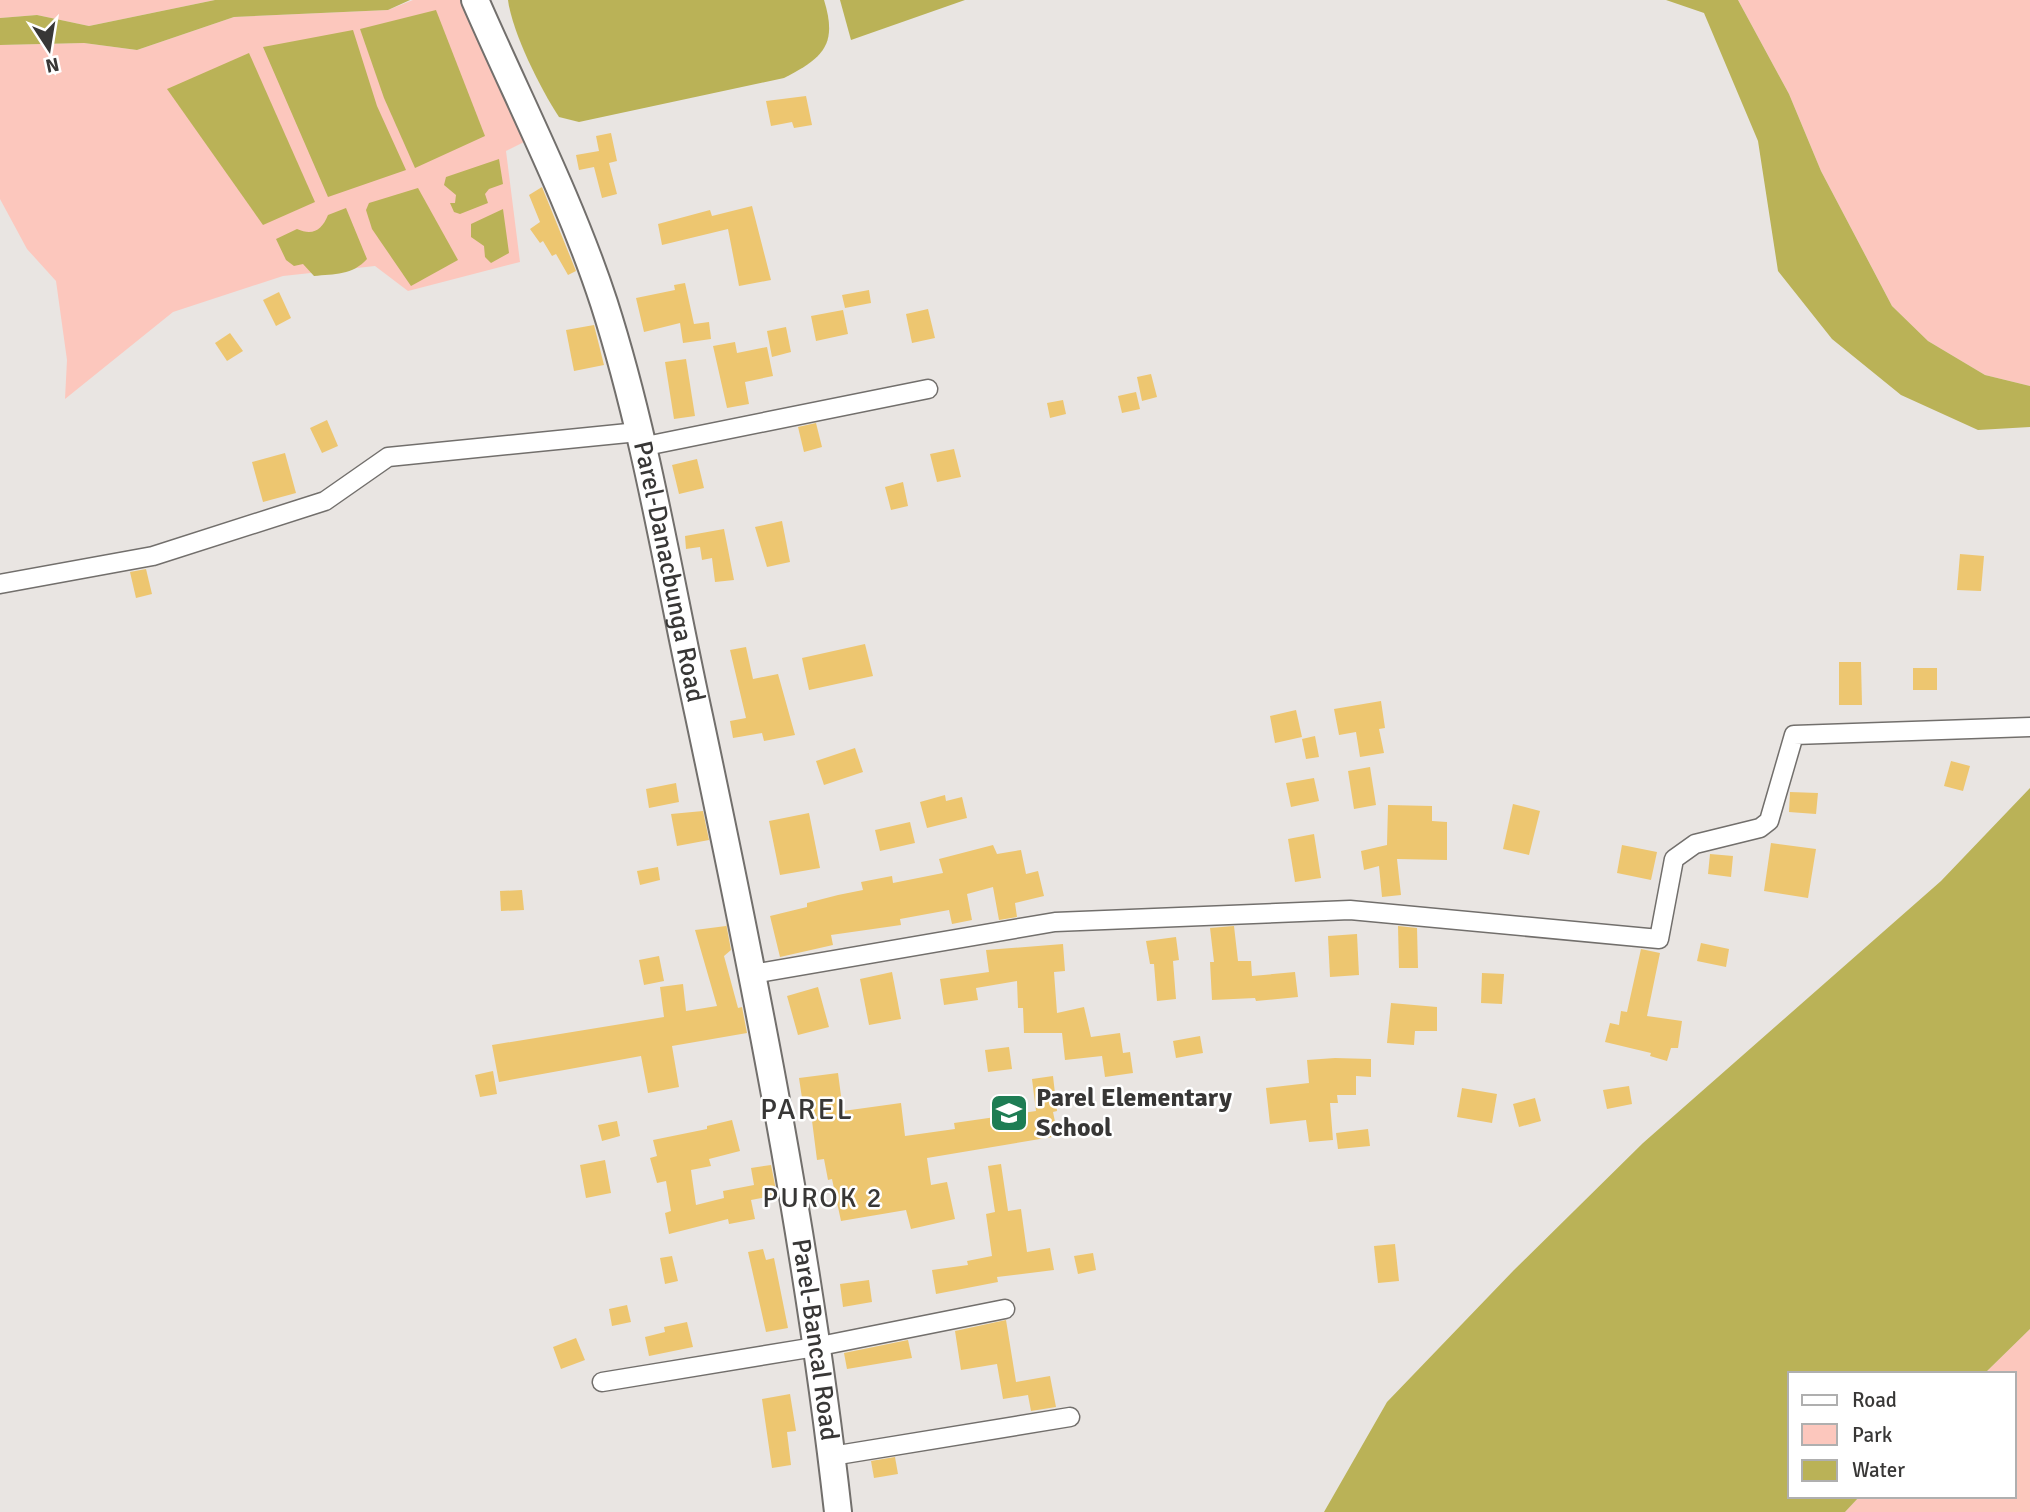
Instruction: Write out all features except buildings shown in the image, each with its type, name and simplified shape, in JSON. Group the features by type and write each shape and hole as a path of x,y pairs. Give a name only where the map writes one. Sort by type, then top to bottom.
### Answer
{"main road":[{"name":"Parel-Danacbunga Road","path":"476,1 577,229 605,305 640,440 753,974 790,1165"},
{"name":"Parel-Bancal Road","path":"790,1165 838,1512"}],"street":[{"path":"0,584 153,556 325,501 388,457 640,440 928,388"},
{"path":"753,974 1055,922 1350,911 1659,939 1674,859 1695,844 1759,828 1769,821 1794,734 2030,727"},
{"path":"602,1382 815,1347 1004,1309"},
{"path":"832,1457 1070,1417"}],"green space":[{"path":"0,0 215,0 89,26 37,15 0,18"},
{"path":"413,0 475,0 536,136 506,151 520,262 408,291 375,266 283,276 173,312 65,399 67,360 56,281 27,249 0,199 0,45 84,43 137,50 234,17 388,10"},
{"path":"1738,0 2030,0 2030,386 1985,375 1928,341 1892,306 1821,171 1789,94"},
{"path":"2030,1329 2030,1512 1845,1512 1858,1498 2016,1498 2016,1372 1986,1372"}],"water":[{"path":"215,0 410,0 388,10 234,17 137,50 84,43 0,45 0,18 37,15 89,26"},
{"path":"508,0 824,0 828,15 828,39 824,48 809,64 784,78 579,122 559,117 552,106 521,44"},
{"path":"840,0 965,0 851,40"},
{"path":"1666,0 1738,0 1789,94 1821,171 1892,306 1928,341 1985,375 2030,386 2030,427 1978,430 1901,395 1832,339 1778,271 1758,141 1704,13"},
{"path":"436,10 485,136 415,168 384,98 360,29"},
{"path":"353,30 377,106 406,170 328,197 263,47"},
{"path":"249,53 315,202 263,225 167,89"},
{"path":"499,159 503,184 489,189 485,194 488,203 460,214 454,212 450,203 455,203 456,195 444,185 446,177"},
{"path":"418,188 458,260 411,286 372,229 366,210 369,203"},
{"path":"346,208 367,259 362,264 343,273 314,276 303,264 294,266 286,260 276,239 297,229 312,232 323,224 328,215"},
{"path":"503,209 509,253 491,263 485,257 484,246 471,237 471,224"},
{"path":"2030,788 2030,1329 1986,1372 1788,1372 1788,1498 1858,1498 1845,1512 1324,1512 1387,1402 1514,1270 1643,1143 1941,881"}],"place":[{"name":"Parel Elementary School","path":"1009,1113"}],"district":[{"name":"PAREL","path":"807,1109"},
{"name":"PUROK 2","path":"823,1198"}]}
